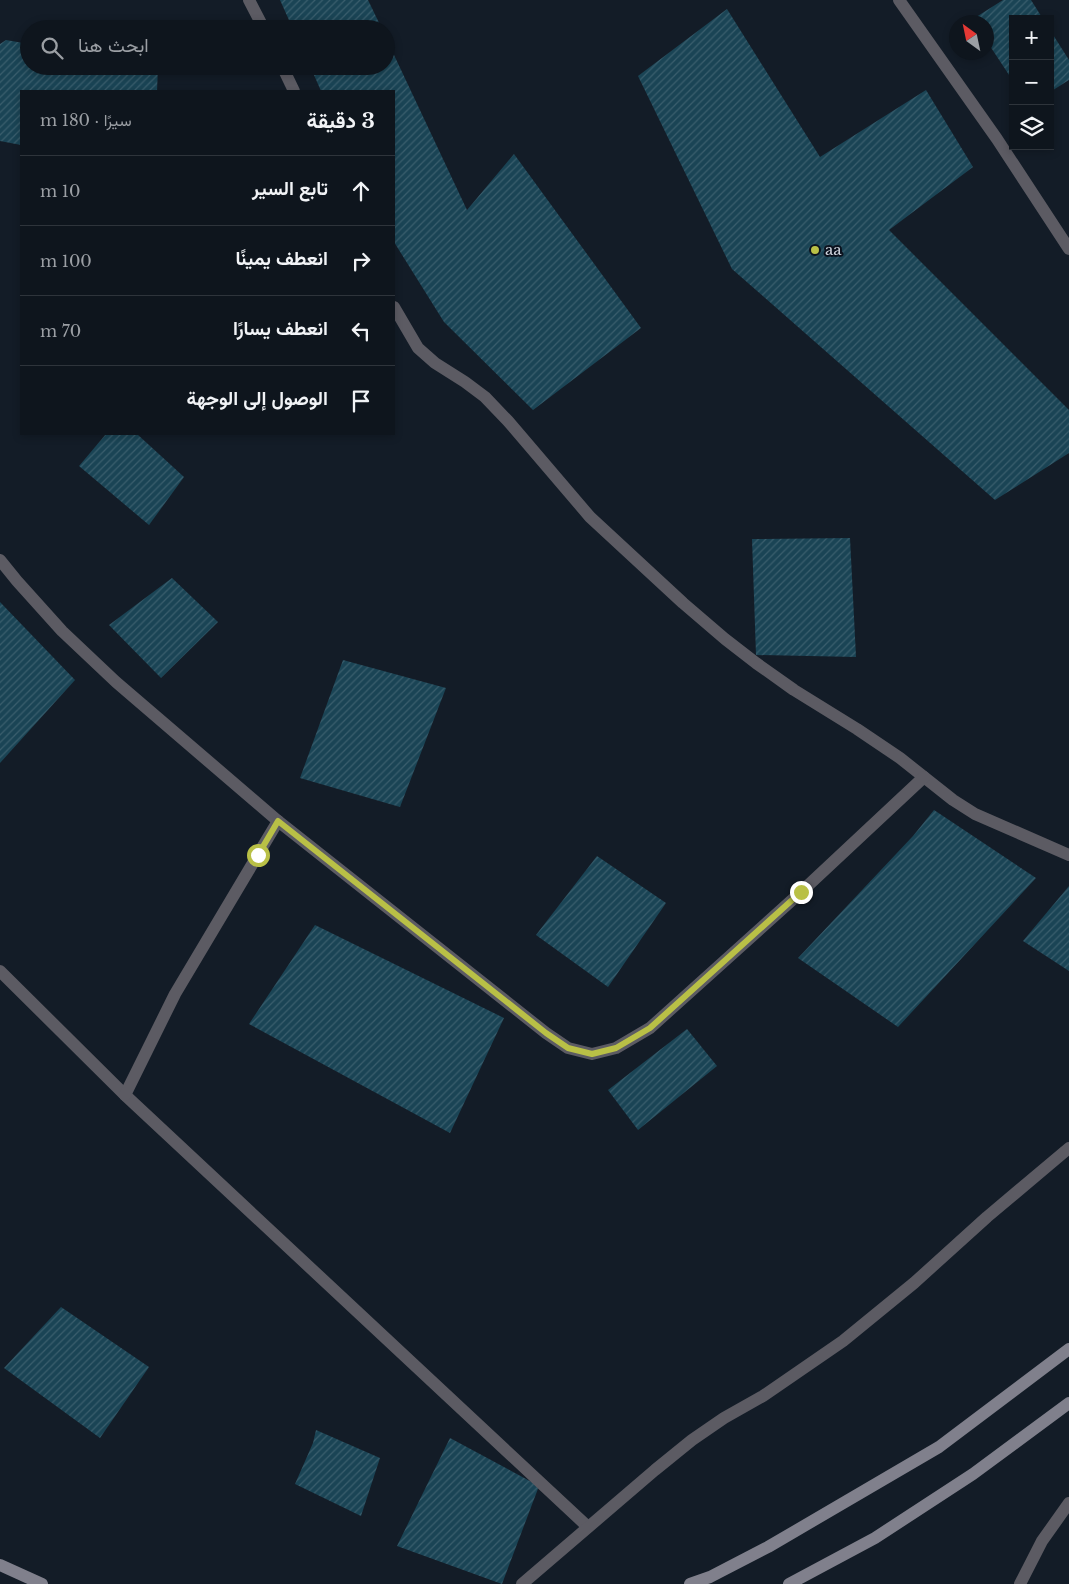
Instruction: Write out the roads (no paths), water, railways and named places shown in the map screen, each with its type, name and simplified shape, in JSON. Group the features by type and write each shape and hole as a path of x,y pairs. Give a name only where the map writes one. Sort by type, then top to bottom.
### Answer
{"main road":[{"path":"690,1584 768,1547 939,1447 1069,1349"},
{"path":"788,1584 875,1538 973,1474 1069,1403"},
{"path":"0,1565 42,1584"}],"street":[{"path":"249,0 259,20"},
{"path":"899,0 997,139 1069,249"},
{"path":"286,75 294,90"},
{"path":"395,309 418,348 435,363 484,397 508,420 590,517 683,603 756,664 900,758 953,800 975,814 1069,855"},
{"path":"0,560 62,631 116,682 278,821 546,1033 568,1048 592,1054 616,1048 650,1028 801,892 924,777"},
{"path":"125,1095 175,994 278,821"},
{"path":"0,971 125,1095 588,1527"},
{"path":"522,1584 692,1440 724,1418 763,1396 843,1341 914,1283 987,1217 1069,1148"},
{"path":"1020,1584 1042,1541 1069,1504"}],"place":[{"name":"aa","path":"815,250"}]}
